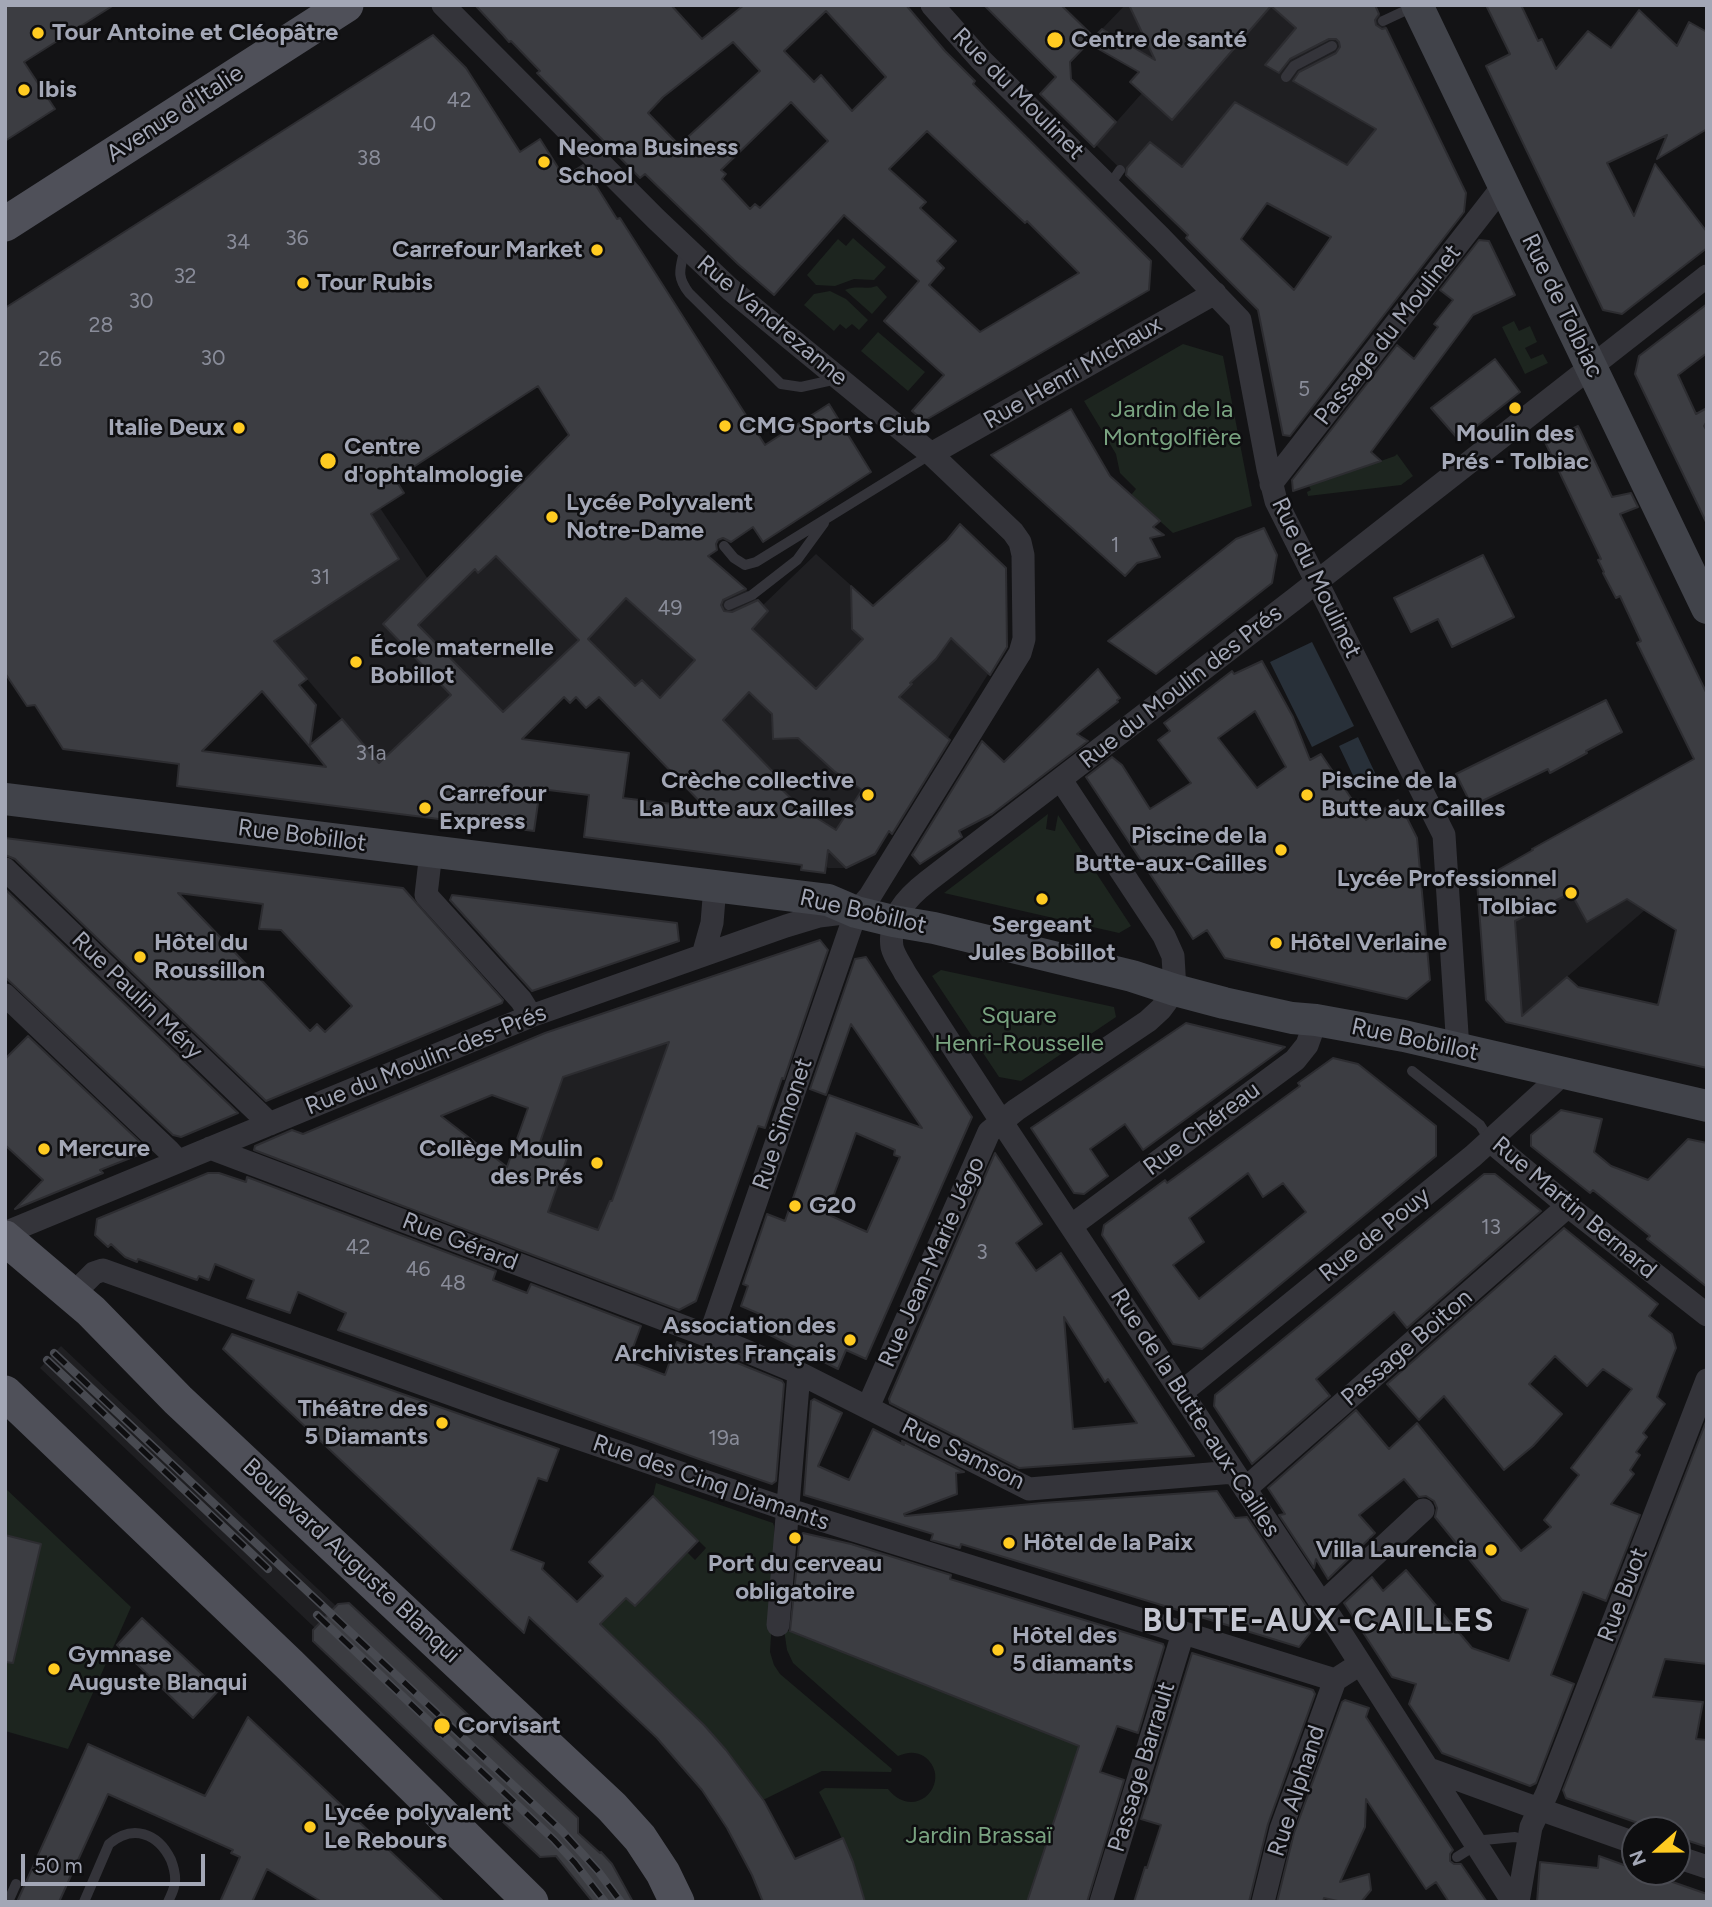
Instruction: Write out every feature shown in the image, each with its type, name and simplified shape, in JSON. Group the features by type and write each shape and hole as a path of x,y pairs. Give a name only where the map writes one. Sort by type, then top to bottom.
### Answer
{"main road":[{"name":"Avenue d'Italie","path":"5,224 346,5"},
{"name":"Boulevard Auguste Blanqui","path":"5,1236 90,1311 178,1400 612,1807 640,1838 663,1873 677,1902"},
{"path":"5,1394 290,1665 531,1902"}],"street":[{"name":"Rue Vandrezanne","path":"443,5 730,289 931,454 1013,532 1020,542 1023,555 1024,639 1020,653 879,882 856,912"},
{"name":"Rue du Moulinet","path":"932,5 981,60 1115,178 1240,320 1276,501 1444,835 1458,1049"},
{"name":"Rue de Tolbiac","path":"1417,5 1591,367 1704,594"},
{"name":"Passage du Moulinet","path":"1271,484 1504,185"},
{"name":"Rue du Moulin des Prés","path":"893,921 912,894 1707,276"},
{"name":"Rue Henri Michaux","path":"931,454 1215,293"},
{"path":"1001,1121 1138,1028 1168,999 1172,956 1164,936 1061,780"},
{"name":"Rue Bobillot","path":"5,799 828,900 856,912 1132,976 1168,999 1316,1020 1404,1037 1707,1106"},
{"path":"431,852 426,895 521,1000 531,1016"},
{"name":"Rue Paulin Méry","path":"5,869 270,1124"},
{"path":"703,955 712,923 715,886"},
{"name":"Rue du Moulin-des-Prés","path":"5,1236 178,1161 531,1016 818,916 856,912"},
{"name":"Rue Simonet","path":"710,1335 856,912"},
{"name":"Rue de la Butte-aux-Cailles","path":"893,921 892,949 905,972 1429,1769 1467,1851 1513,1902"},
{"path":"5,995 178,1161"},
{"name":"Rue Chéreau","path":"1071,1226 1295,1060 1307,1045 1316,1020"},
{"name":"Rue de Pouy","path":"1182,1392 1490,1141 1564,1073"},
{"name":"Rue Jean-Marie Jégo","path":"868,1407 989,1132 1001,1121"},
{"name":"Rue Martin Bernard","path":"1490,1141 1707,1315"},
{"name":"Rue Gérard","path":"210,1148 710,1335"},
{"name":"Passage Boiton","path":"1239,1480 1568,1206"},
{"name":"Rue des Cinq Diamants","path":"72,1295 94,1273 103,1270 475,1403 786,1510 1335,1680"},
{"name":"Rue Samson","path":"710,1335 799,1373 1029,1489 1239,1480"},
{"path":"778,1625 799,1373"},
{"name":"Rue Buot","path":"1539,1809 1707,1380"},
{"path":"1322,1604 1423,1510"},
{"name":"Passage Barrault","path":"1101,1902 1183,1633"},
{"path":"1335,1680 1360,1664"},
{"name":"Rue Alphand","path":"1263,1902 1281,1829 1335,1680"},
{"path":"1429,1769 1621,1838"},
{"path":"1518,1902 1528,1840 1539,1809"}],"lane":[{"path":"1383,22 1417,5"},
{"path":"1286,77 1294,66 1332,46"},
{"path":"685,247 680,277 683,286 781,384 801,387 839,378"},
{"path":"724,545 734,558 745,565 756,562 931,454"},
{"path":"729,605 752,595 797,560 828,518"},
{"name":"Rue Martin Bernard","path":"1412,1071 1480,1125 1490,1141"},
{"path":"84,1902 109,1844 125,1834 140,1833 158,1840 166,1849 174,1869 175,1886 168,1902"},
{"path":"1467,1851 1484,1840 1515,1837 1528,1840"},
{"path":"8,1902 16,1884"}],"shaded area":[{"path":"1125,5 1375,5 1391,37 1296,82 1376,129 1347,165 1188,235 1096,145 1166,66 1102,29"},
{"path":"571,432 763,605 816,554 874,606 943,545 960,524 1006,567 1007,644 875,854 808,813 801,821 846,868 828,868 668,720 606,657 508,752 379,763 265,630 241,597 380,508 428,579"},
{"path":"1312,642 1354,726 1312,747 1270,662"},
{"path":"1358,737 1377,777 1358,786 1339,746"},
{"name":"Lycée Professionnel Tolbiac","path":"1707,752 1707,857 1513,1023 1486,1000 1477,882"},
{"name":"Collège Moulin des Prés","path":"676,989 700,1059 616,1286 503,1244 562,1081 545,1033"},
{"path":"61,1346 336,1606 315,1628 40,1368"}],"green space":[{"path":"853,238 886,267 874,280 854,279 835,286 816,285 807,275 838,239 846,246"},
{"path":"877,286 887,297 872,314 845,290 869,288"},
{"path":"830,291 846,299 868,320 859,330 852,324 846,329 840,324 834,331 804,305 814,294"},
{"path":"1514,321 1519,331 1530,326 1537,342 1525,348 1531,359 1543,354 1548,363 1525,374 1502,327"},
{"path":"878,332 925,372 908,391 861,351"},
{"name":"Jardin de la Montgolfière","path":"1183,344 1223,356 1252,506 1173,533 1131,495 1136,489 1120,473 1116,454 1084,401"},
{"path":"1397,454 1413,476 1401,485 1308,496 1307,492 1311,490 1309,486"},
{"path":"1048,814 1046,829 1055,831 1058,815 1131,926 1119,933 944,893"},
{"name":"Square Henri-Rousselle","path":"941,970 1114,1007 1116,1017 1021,1081 999,1077 932,976"},
{"path":"656,1483 773,1523 774,1538 777,1538 770,1652 774,1665 780,1674 892,1769 891,1772 822,1771 763,1800 704,1724 600,1624 626,1598 635,1606 687,1552 695,1560 706,1548 653,1496"},
{"name":"Gymnase Auguste Blanqui","path":"5,1488 131,1607 68,1749 5,1731"},
{"name":"Jardin Brassaï","path":"784,1629 1079,1746 1027,1902 865,1902 845,1846 819,1792 825,1788 888,1789 899,1799 910,1802 920,1800 928,1795 933,1786 933,1766 918,1754 898,1756 793,1663 787,1650"}],"building":[{"path":"5,5 114,5 24,62 55,109 5,141"},
{"path":"475,5 671,5 702,39 744,5 906,5 975,81 973,84 1151,261 1149,290 924,421 912,411 944,375 884,321 919,281 844,215 774,295 645,174 640,178","holes":["826,11 886,77 852,111 821,75 814,82 784,51","733,42 760,71 679,145 648,113 663,97","791,102 828,141 760,208 755,204 750,209 722,179 726,174 721,170","927,131 1025,223 1027,221 1079,273 980,332 929,285 944,268 937,261 956,241 920,208 926,202 889,169"]},
{"path":"984,5 1061,5 1094,37 1102,29 1155,60 1129,5 1375,5 1379,14 1375,20 1376,25 1382,29 1386,28 1466,193 1464,212 1290,436 1283,435 1258,310 1186,238 1188,235 1126,175 1127,168 1150,142 1182,167 1235,102 1347,165 1376,129 1293,81 1299,72 1336,53 1340,47 1339,42 1329,39 1290,59 1279,73 1265,65 1296,28 1271,6 1172,120 1130,82 1139,72 1088,43 1070,62 1071,79 1116,122 1094,147 1040,94 1056,77","holes":["1267,203 1331,237 1294,290 1241,239"]},
{"path":"1486,5 1521,5 1538,41 1542,39 1556,69 1588,31 1611,48 1639,10 1677,46 1689,22 1707,32 1707,129 1657,159 1667,135 1607,163 1634,216 1655,164 1707,232 1707,248 1622,314 1603,310 1486,66 1510,54"},
{"path":"433,35 466,68 520,152 540,139 564,177 583,165 617,219 620,218 765,445 829,404 871,472 763,542 753,527 731,542 723,538 718,540 717,550 708,556 746,589 723,600 721,605 724,611 732,612 758,600 768,611 752,629 816,689 863,639 852,629 851,586 873,606 947,540 960,524 1006,568 1007,647 990,675 951,638 936,659 910,683 912,684 899,697 950,740 892,834 889,831 875,854 846,868 828,850 825,873 801,870 802,865 584,837 589,795 540,789 534,831 177,786 179,764 63,749 35,705 27,706 5,673 5,308","holes":["538,386 569,435 383,624 451,695 379,763 342,719 310,745 316,705 299,685 307,679 274,641 399,559 371,514 404,493 395,479","496,556 579,640 503,712 418,625 475,569 478,573","626,598 695,660 660,698 642,680 635,686 588,639","262,691 326,767 202,751","749,692 772,714 773,739 798,738 834,771 862,790 836,830 801,808 770,778 775,774 723,720","564,697 570,703 576,697 586,708 599,697 706,808 623,798 629,753 522,739"]},
{"path":"1479,240 1489,241 1515,295 1473,315 1371,452 1381,461 1293,491 1292,480 1397,345 1414,359 1438,327 1434,324 1453,300 1440,290"},
{"path":"1707,304 1707,353 1678,375 1696,414 1707,408 1707,421 1704,426 1707,431 1707,524 1635,374 1639,356"},
{"path":"1495,359 1520,392 1459,440 1431,408"},
{"path":"1071,409 1110,476 1160,521 1153,527 1164,535 1150,538 1160,557 1137,563 1125,576 991,455"},
{"path":"1578,426 1612,497 1631,493 1638,507 1620,514 1707,694 1707,1068 1506,1022 1486,1000 1477,882 1694,759 1637,643 1641,641 1620,596 1616,598 1603,573 1598,560 1601,559 1545,442","holes":["1571,893 1587,922 1627,899 1676,930 1658,1005 1578,987 1567,977 1522,1016 1515,921"]},
{"path":"1264,528 1277,555 1272,583 1156,674 1108,641 1236,539"},
{"path":"1483,555 1514,617 1452,647 1438,619 1411,632 1394,598"},
{"path":"1262,661 1293,717 1310,760 1321,754 1366,820 1398,800 1417,838 1430,980 1407,999 1225,958 1207,930 1193,939 1086,777 1112,757 1122,765 1150,809 1191,783 1158,740 1170,731 1164,723 1232,671 1234,674","holes":["1255,711 1286,767 1257,788 1218,738"]},
{"path":"1098,669 1120,698 1077,734 1088,741 992,814 959,831 962,837 920,864 912,855 982,741 1004,762"},
{"path":"1606,700 1622,732 1550,773 1548,769 1472,806 1456,774"},
{"path":"5,838 403,888 503,1000 502,1003 266,1101 15,859 5,855","holes":["178,893 263,904 259,929 281,930 352,1006 325,1032 317,1024 310,1031"]},
{"path":"5,889 238,1113 181,1137 173,1135 5,977"},
{"path":"452,895 677,923 679,941 532,991 450,900"},
{"path":"820,940 828,950 784,1079 782,1078 765,1128 758,1126 696,1301 679,1310 254,1150 255,1146 292,1130 303,1134 545,1033","holes":["669,1042 612,1201 598,1230 548,1212 568,1155 539,1145 563,1077","492,1095 528,1108 507,1167 441,1116"]},
{"path":"866,957 972,1117 866,1359 846,1350 838,1369 756,1328 762,1315 741,1306 748,1286 743,1284 767,1214 785,1221 829,1095 922,1128 851,1024 826,1095 810,1089 855,959","holes":["856,1133 895,1150 894,1155 900,1157 867,1232 827,1214"]},
{"path":"1186,1023 1285,1047 1143,1150 1125,1124 1090,1149 1108,1176 1084,1194 1074,1193 1031,1128"},
{"path":"28,1036 140,1142 138,1155 100,1170 103,1173 15,1209 43,1180 5,1145 5,1059"},
{"path":"1333,1058 1358,1064 1436,1126 1436,1156 1202,1349 1173,1344 1102,1235 1104,1225 1165,1180 1167,1183 1300,1086 1298,1083","holes":["1248,1173 1263,1197 1283,1183 1306,1212 1199,1299 1173,1265 1204,1242 1189,1218"]},
{"path":"1561,1110 1602,1119 1594,1152 1611,1166 1648,1180 1688,1139 1707,1143 1707,1287 1647,1239 1650,1236 1593,1190 1590,1193 1531,1146 1531,1135"},
{"path":"995,1153 1042,1224 1016,1243 1036,1271 1061,1253 1194,1456 1019,1468 890,1403 889,1399","holes":["1064,1317 1105,1382 1108,1379 1137,1423 1073,1429"]},
{"path":"208,1173 219,1173 246,1182 247,1177 496,1271 493,1280 527,1293 531,1284 641,1326 628,1361 665,1375 677,1342 782,1381 784,1384 776,1481 772,1484 699,1459 338,1330 346,1313 298,1292 290,1313 247,1298 254,1280 215,1264 209,1280 199,1276 197,1280 125,1257 111,1244 108,1247 95,1235 97,1219"},
{"path":"1484,1174 1495,1174 1541,1211 1407,1328 1394,1312 1316,1379 1330,1396 1252,1464 1214,1406 1215,1395"},
{"path":"1564,1228 1658,1304 1649,1316 1672,1334 1676,1348 1657,1397 1665,1404 1643,1433 1647,1437 1636,1452 1640,1455 1630,1470 1634,1474 1611,1504 1640,1515 1606,1601 1583,1592 1551,1675 1574,1684 1536,1783 1530,1786 1442,1753 1409,1704 1416,1684 1392,1677 1344,1603 1372,1577 1383,1591 1406,1570 1472,1648 1509,1661 1528,1609 1502,1600 1435,1517 1437,1508 1434,1501 1426,1496 1419,1497 1404,1479 1359,1515 1375,1533 1328,1579 1316,1559 1314,1568 1279,1515 1285,1514 1268,1488 1356,1410 1389,1449 1417,1423 1521,1551 1551,1527 1544,1520 1579,1475 1571,1468 1632,1389 1603,1369 1587,1386 1555,1356 1529,1384 1562,1414 1533,1446 1504,1470 1444,1396 1419,1420 1387,1384"},
{"path":"232,1334 559,1449 547,1481 538,1478 511,1550 544,1563 542,1569 577,1602 603,1576 589,1562 653,1496 698,1541 635,1606 626,1598 600,1624 704,1725 726,1750 764,1801 795,1859 843,1838 865,1902 763,1902 727,1828 702,1790 657,1738 529,1617 524,1633 223,1349"},
{"path":"814,1399 842,1413 818,1466 849,1480 873,1429 964,1472 956,1473 957,1494 904,1514 905,1516 1217,1491 1235,1518 1247,1517 1307,1607 1304,1624 1310,1633 1299,1647 961,1544 960,1548 931,1540 933,1534 804,1495 811,1401"},
{"path":"1707,1419 1707,1664 1665,1659 1653,1697 1703,1702 1696,1739 1707,1740 1707,1847 1691,1842 1691,1816 1621,1817 1566,1798 1563,1790"},
{"path":"803,1533 851,1544 951,1575 950,1579 1163,1644 1138,1733 1117,1726 1100,1772 1124,1780 1087,1902 1027,1902 1079,1746 790,1631 800,1535"},
{"path":"5,1535 41,1544 13,1663 5,1662"},
{"path":"349,1603 578,1818 578,1833 612,1864 633,1902 593,1902 556,1856 540,1857 313,1641 313,1630 338,1604"},
{"path":"142,1618 219,1690 193,1718 117,1645"},
{"path":"1192,1653 1313,1690 1315,1694 1268,1824 1249,1902 1134,1902 1161,1825 1141,1819"},
{"path":"1345,1700 1369,1708 1366,1717 1453,1850 1450,1861 1461,1864 1487,1902 1449,1902 1436,1882 1426,1889 1366,1799 1365,1827 1340,1882 1369,1874 1371,1890 1362,1901 1342,1902 1324,1898 1323,1902 1277,1902 1294,1833"},
{"path":"248,1717 444,1902 322,1902 267,1869 252,1902 220,1902 240,1857 231,1853 233,1850 108,1794 59,1902 17,1902 88,1744 205,1796"},
{"path":"1599,1856 1621,1864 1621,1886 1684,1886 1707,1894 1707,1902 1537,1902 1540,1862 1598,1868"}],"railway":[{"path":"54,1353 562,1831 598,1871 621,1902"},
{"path":"47,1360 268,1569"},
{"path":"317,1615 554,1840 605,1902"}],"place":[{"name":"Tour Antoine et Cléopâtre","path":"38,33"},
{"name":"Centre de santé","path":"1055,40"},
{"name":"Ibis","path":"24,90"},
{"name":"Neoma Business School","path":"544,162"},
{"name":"Carrefour Market","path":"597,250"},
{"name":"Tour Rubis","path":"303,283"},
{"name":"Moulin des Prés - Tolbiac","path":"1515,408"},
{"name":"CMG Sports Club","path":"725,426"},
{"name":"Italie Deux","path":"239,428"},
{"name":"Centre d'ophtalmologie","path":"328,461"},
{"name":"Lycée Polyvalent Notre-Dame","path":"552,517"},
{"name":"École maternelle Bobillot","path":"356,662"},
{"name":"Crèche collective La Butte aux Cailles","path":"868,795"},
{"name":"Piscine de la Butte aux Cailles","path":"1307,795"},
{"name":"Carrefour Express","path":"425,808"},
{"name":"Piscine de la Butte-aux-Cailles","path":"1281,850"},
{"name":"Lycée Professionnel Tolbiac","path":"1571,893"},
{"name":"Sergeant Jules Bobillot","path":"1042,899"},
{"name":"Hôtel Verlaine","path":"1276,943"},
{"name":"Hôtel du Roussillon","path":"140,957"},
{"name":"Mercure","path":"44,1149"},
{"name":"Collège Moulin des Prés","path":"597,1163"},
{"name":"G20","path":"795,1206"},
{"name":"Association des Archivistes Français","path":"850,1340"},
{"name":"Théâtre des 5 Diamants","path":"442,1423"},
{"name":"Port du cerveau obligatoire","path":"795,1538"},
{"name":"Hôtel de la Paix","path":"1009,1543"},
{"name":"Villa Laurencia","path":"1491,1550"},
{"name":"Hôtel des 5 diamants","path":"998,1650"},
{"name":"Gymnase Auguste Blanqui","path":"54,1669"},
{"name":"Corvisart","path":"442,1726"},
{"name":"Lycée polyvalent Le Rebours","path":"310,1827"}],"district":[{"name":"BUTTE-AUX-CAILLES","path":"1319,1622"}]}
